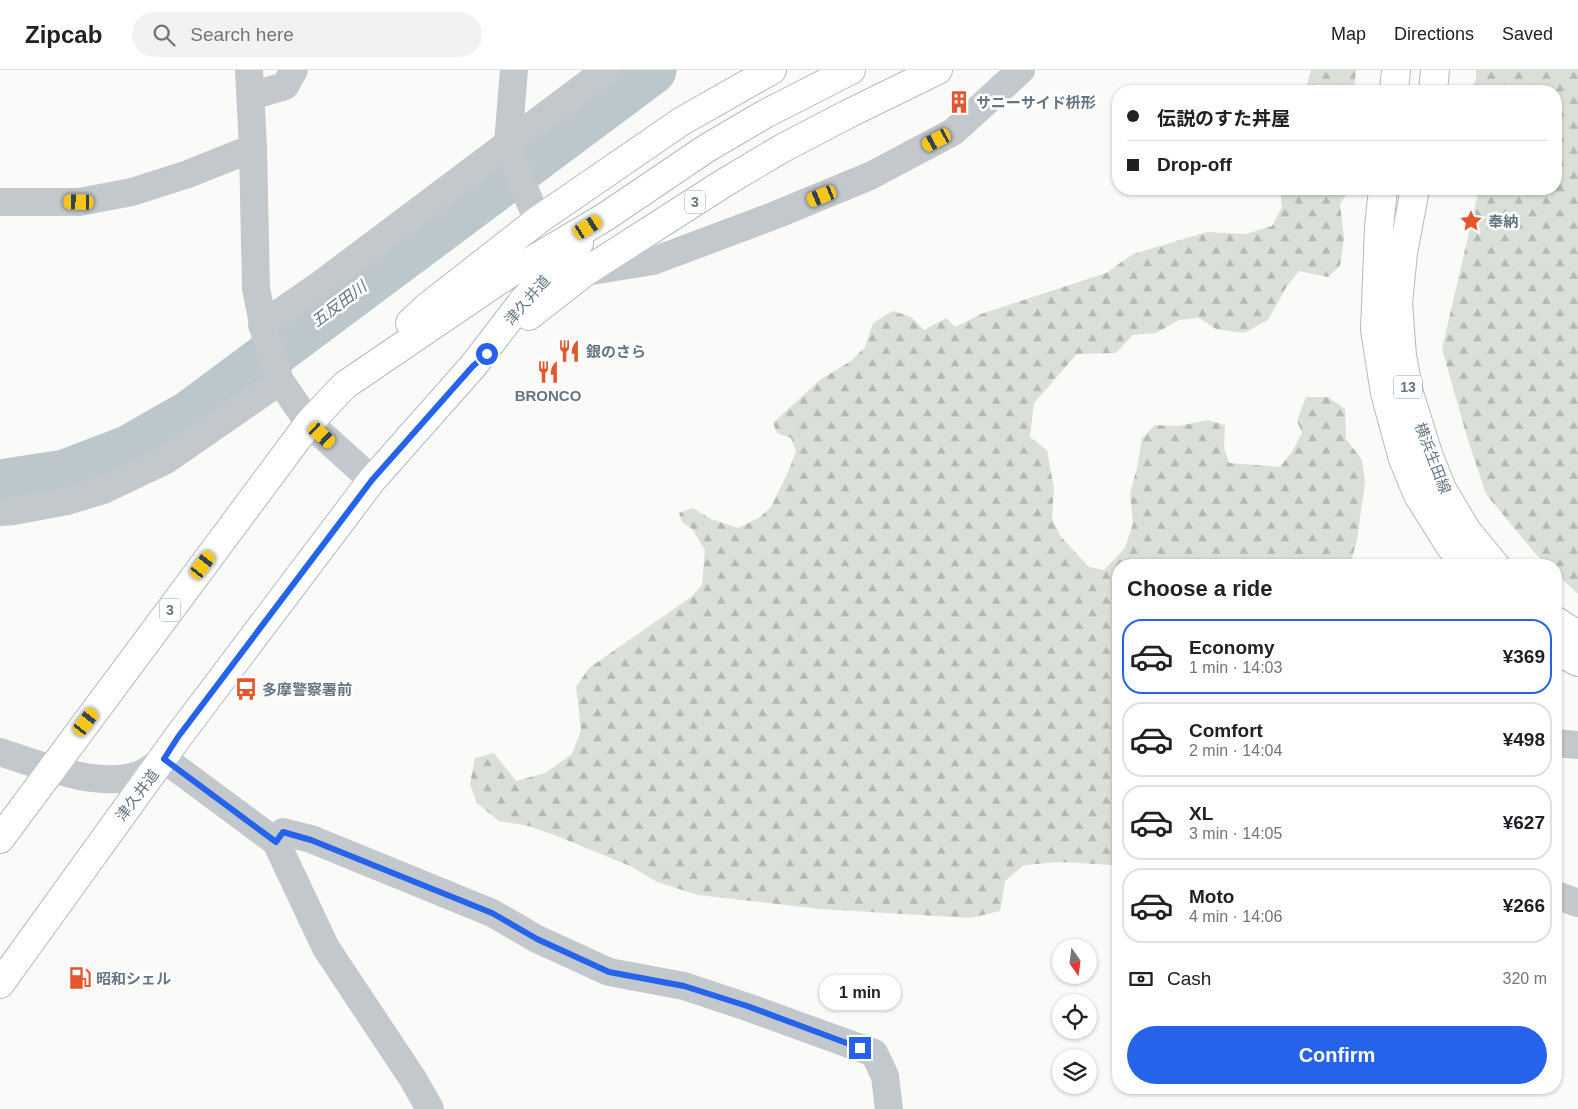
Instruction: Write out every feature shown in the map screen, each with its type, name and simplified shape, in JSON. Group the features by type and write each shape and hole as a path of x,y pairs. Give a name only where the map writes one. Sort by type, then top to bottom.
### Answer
{"main road":[{"name":"3","path":"346,385 427,307 538,220 682,121 772,70"},
{"name":"3","path":"473,366 530,315 585,272 724,183 781,149 938,70"},
{"name":"津久井道","path":"0,839 309,424 346,385 504,277 605,217 707,148 765,114 841,75"},
{"name":"横浜生田線","path":"1382,195 1379,227 1375,330 1385,393 1403,459 1418,495 1460,559"},
{"name":"横浜生田線","path":"1414,195 1403,253 1398,303 1402,356 1428,454 1442,489 1467,531 1490,559"},
{"name":"津久井道","path":"0,984 164,759 178,737 372,480 473,366 523,301 605,217"},
{"path":"1562,625 1578,634"},
{"path":"1562,653 1578,662"}],"street":[{"path":"294,70 285,86 250,83 256,288 264,330 278,376 309,424 372,480"},
{"path":"514,70 509,147 522,184 538,220"},
{"path":"264,330 321,284 479,166 509,147 606,70"},
{"path":"585,272 653,261 773,216 870,176 953,132 1021,70"},
{"path":"0,202 79,202 132,192 188,174 253,148"},
{"path":"0,512 67,501 103,490 166,460 278,376"},
{"path":"1562,744 1578,745"},
{"path":"0,752 51,769 82,776 116,779 140,774 164,759 276,842 326,948 414,1079 430,1109"},
{"path":"276,842 283,832 311,840 492,913 537,939 609,972 684,986 747,1006 874,1053 885,1076 890,1109"},
{"path":"1562,897 1578,903"}],"green space":[{"path":"1311,70 1356,70 1355,85 1307,85"},
{"path":"1476,70 1578,70 1578,594 1562,579 1562,559 1542,559 1486,494 1467,437 1442,349 1476,195 1562,195 1562,85 1473,85 1476,79"},
{"path":"1281,195 1346,195 1340,204 1344,238 1340,266 1328,277 1299,271 1287,286 1268,320 1244,333 1216,329 1199,318 1179,320 1156,333 1133,335 1116,353 1077,354 1034,403 1030,437 1047,450 1054,489 1052,518 1061,537 1089,567 1104,570 1112,562 1112,865 1060,862 1024,865 1005,881 1000,911 970,918 820,909 698,895 657,882 630,866 552,834 529,826 499,821 477,803 470,784 475,758 494,753 516,781 545,773 572,754 581,730 576,687 589,668 691,597 702,585 705,550 692,529 682,522 679,513 693,508 711,519 738,528 759,518 771,507 796,451 791,438 777,433 773,423 821,379 851,361 865,347 873,323 893,311 911,317 924,330 946,318 955,327 981,314 1106,273 1133,254 1207,232 1246,234 1272,226 1282,207"},
{"path":"1306,397 1328,397 1345,409 1346,439 1362,460 1365,482 1357,540 1352,559 1114,559 1125,548 1133,523 1130,493 1137,468 1142,438 1155,425 1179,426 1207,420 1225,425 1224,448 1229,463 1280,467 1292,452 1302,433 1297,421"}],"waterway":[{"name":"五反田川","path":"0,484 65,474 128,450 191,414 652,70"}],"place":[{"name":"サニーサイド枡形","path":"959,102"},
{"name":"奉納","path":"1471,221"},
{"name":"銀のさら","path":"569,351"},
{"name":"BRONCO","path":"548,372"},
{"name":"多摩警察署前","path":"246,689"},
{"name":"昭和シェル","path":"80,978"}],"route":[{"path":"487,354 473,366 372,480 178,737 164,759 276,842 283,832 311,840 492,913 537,939 609,972 684,986 747,1006 860,1048"}]}
